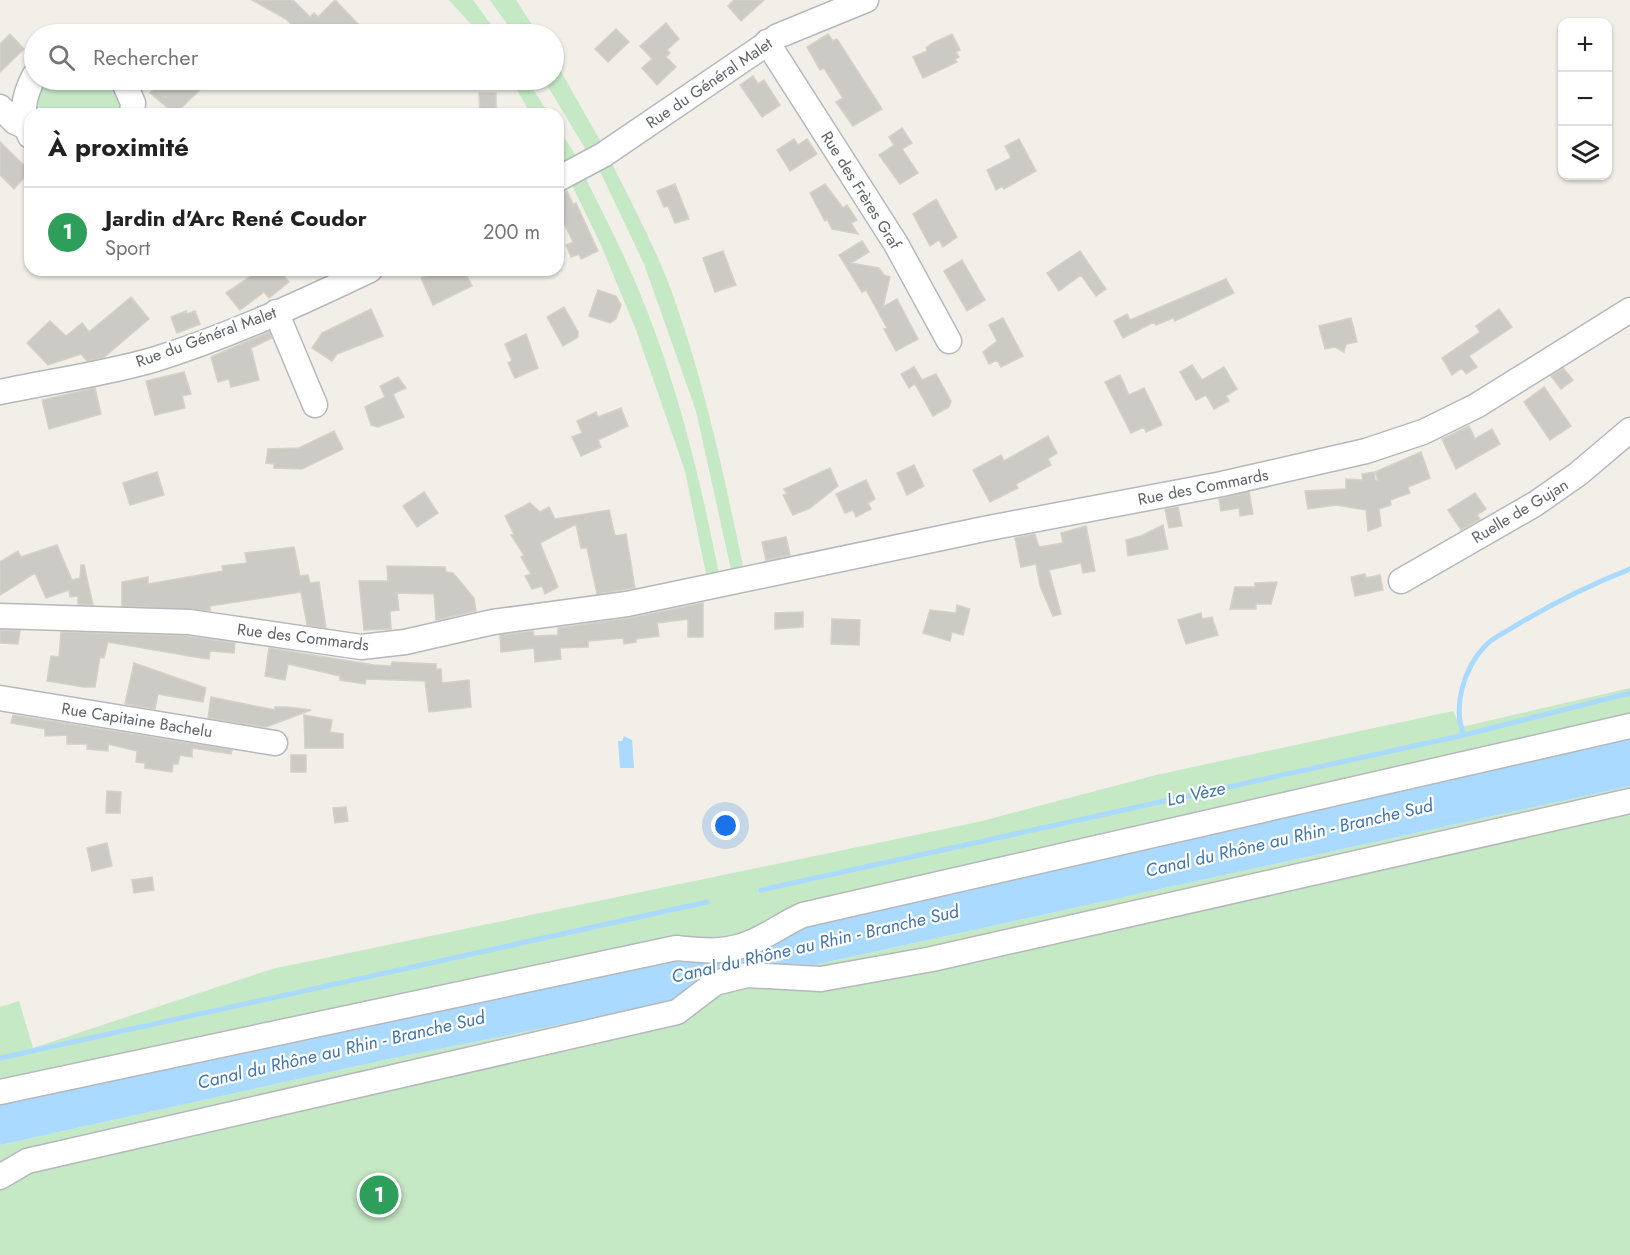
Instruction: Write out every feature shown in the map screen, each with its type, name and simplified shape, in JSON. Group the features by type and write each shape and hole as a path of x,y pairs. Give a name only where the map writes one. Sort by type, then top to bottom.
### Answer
{"street":[{"name":"Rue du Général Malet","path":"564,176 603,155 767,42 866,0"},
{"name":"Rue des Frères Graf","path":"767,42 896,243 950,341"},
{"path":"24,114 27,90"},
{"path":"127,90 133,103 133,108"},
{"path":"0,107 24,129"},
{"name":"Rue du Général Malet","path":"0,392 82,377 156,359 276,312 357,276"},
{"name":"Rue des Commards","path":"0,616 189,622 361,647 405,642 493,622 627,604 984,529 1222,484 1366,451 1423,432 1476,406 1630,310"},
{"path":"276,312 315,405"},
{"name":"Ruelle de Gujan","path":"1401,581 1535,504 1578,474 1630,430"},
{"name":"Rue Capitaine Bachelu","path":"0,698 275,743"},
{"path":"0,1092 676,948 720,951 742,946 780,924 803,915 1630,726"},
{"path":"0,1177 27,1161 676,1012 715,983 747,975 821,979 932,958 1630,801"}],"green space":[{"path":"449,0 473,0 491,24 471,24"},
{"path":"490,0 516,0 532,24 507,24"},
{"path":"564,77 603,146 589,155 564,113 564,108 561,108 550,90 564,90"},
{"path":"33,90 126,90 130,108 31,108"},
{"path":"517,90 533,90 545,108 527,108"},
{"path":"564,137 578,159 564,166"},
{"path":"610,160 661,265 686,334 714,435 744,571 732,574 696,411 644,264 598,167"},
{"path":"582,171 628,265 662,351 694,461 719,574 706,574 685,471 636,330 601,245 569,179"},
{"path":"1630,688 1630,734 0,1101 0,1007 19,1001 33,1048 272,969 978,822 1156,775 1453,711 1461,727"},
{"path":"1630,786 1630,1255 0,1255 0,1145 389,1059 672,1002 686,990 713,975 742,971 791,970"}],"water":[{"name":"Canal du Rhône au Rhin - Branche Sud","path":"1630,734 1630,786 791,970 742,970 713,975 686,989 672,1002 389,1059 0,1145 0,1101 790,926"},
{"path":"624,736 632,740 634,768 620,768 618,741 622,741"}],"building":[{"path":"252,0 293,0 310,17 314,13 318,17 335,0 358,24 291,24"},
{"path":"734,0 764,0 741,21 728,6"},
{"path":"666,23 679,39 667,50 670,53 666,57 676,67 657,85 642,68 652,59 640,46"},
{"path":"616,29 629,42 608,62 595,49"},
{"path":"10,34 24,49 0,72 0,44"},
{"path":"828,34 833,41 837,39 882,109 853,126 836,102 843,98 824,68 820,70 807,47"},
{"path":"952,34 960,50 956,52 959,57 955,59 957,62 923,78 913,57 927,51 926,48 931,44"},
{"path":"753,76 758,84 764,80 780,105 762,117 740,85"},
{"path":"153,90 200,90 181,108 168,108 150,93"},
{"path":"479,93 496,93 496,108 480,108"},
{"path":"902,128 912,143 902,149 918,173 900,184 879,155 894,145 889,137"},
{"path":"794,139 798,145 807,139 817,154 790,171 777,150"},
{"path":"1019,139 1036,171 1004,189 1003,186 996,190 987,170 1011,158 1005,146"},
{"path":"0,142 24,165 24,178 14,189 0,175"},
{"path":"675,184 689,219 675,223 668,206 664,207 657,191"},
{"path":"825,184 843,208 847,205 857,220 851,223 858,234 832,229 827,219 825,221 810,193"},
{"path":"567,191 573,204 576,203 598,251 581,259 579,254 571,257 566,245 573,242 564,223 564,192"},
{"path":"936,199 957,237 943,247 939,240 930,246 913,214"},
{"path":"862,241 869,252 851,263 879,268 884,275 890,277 883,307 897,299 918,339 896,351 884,329 887,328 866,290 862,292 839,255"},
{"path":"723,251 736,285 715,292 703,258"},
{"path":"1080,251 1106,289 1096,296 1081,275 1059,291 1047,273"},
{"path":"962,260 985,300 967,311 944,271"},
{"path":"251,276 284,276 289,282 269,298 264,292 240,310 226,293"},
{"path":"467,276 472,286 433,305 421,278"},
{"path":"1226,279 1234,293 1175,321 1173,318 1156,325 1154,322 1123,338 1114,321 1127,314 1130,320"},
{"path":"598,290 616,296 621,305 616,319 610,323 589,316"},
{"path":"131,297 149,319 103,358 87,361 81,354 48,365 27,343 50,321 66,336 82,323 89,332"},
{"path":"564,307 578,332 578,337 563,346 547,317"},
{"path":"371,309 383,336 337,354 332,361 312,348 322,333"},
{"path":"1499,309 1512,327 1469,356 1477,367 1466,374 1462,368 1452,375 1442,358 1480,332 1476,326"},
{"path":"186,311 187,314 195,311 200,324 177,333 171,317"},
{"path":"1003,318 1023,356 1001,367 997,360 989,364 983,352 997,341 989,325"},
{"path":"1351,318 1357,342 1346,344 1344,352 1335,347 1325,349 1319,326"},
{"path":"269,332 272,338 251,348 259,380 231,387 229,379 218,382 211,357"},
{"path":"526,334 538,368 515,378 508,363 512,361 505,344"},
{"path":"1192,365 1202,380 1224,367 1237,389 1226,396 1229,401 1214,409 1206,395 1196,400 1180,372"},
{"path":"914,367 922,380 936,374 951,401 949,407 933,416 915,384 909,388 901,374"},
{"path":"1563,368 1573,380 1561,389 1551,376"},
{"path":"184,372 191,394 182,396 185,408 155,415 146,381"},
{"path":"1120,375 1129,395 1144,388 1162,425 1146,432 1144,427 1131,433 1105,382"},
{"path":"398,377 406,388 393,394 404,417 378,427 371,425 365,407 385,397 380,386"},
{"path":"1544,387 1571,426 1550,440 1524,402"},
{"path":"95,388 101,414 49,429 42,400"},
{"path":"621,408 628,426 598,440 601,447 581,456 572,437 582,433 577,421 596,412 598,417"},
{"path":"1469,426 1475,439 1492,429 1500,444 1456,469 1442,439"},
{"path":"334,431 343,449 302,469 274,468 274,464 266,463 268,449 299,448"},
{"path":"1048,436 1057,453 1048,459 1051,465 1016,484 1018,488 990,502 973,470 1001,455 1004,461"},
{"path":"1421,452 1430,478 1408,487 1410,493 1390,500 1391,505 1379,509 1381,526 1368,531 1366,510 1336,505 1308,509 1305,491 1346,489 1346,479 1363,480 1362,474 1374,472 1375,480 1378,480 1375,472"},
{"path":"914,465 924,486 907,495 897,473"},
{"path":"830,468 838,486 810,508 793,515 783,495 787,494 784,489"},
{"path":"157,472 164,495 130,505 123,483"},
{"path":"866,480 875,499 868,503 871,509 856,517 853,510 845,513 836,494"},
{"path":"424,492 438,513 417,527 403,506"},
{"path":"1249,492 1253,514 1240,516 1239,508 1221,511 1219,499"},
{"path":"1475,493 1486,509 1477,515 1480,519 1461,530 1448,510"},
{"path":"530,503 540,512 549,507 555,519 609,510 615,536 626,534 635,588 597,594 587,548 581,548 576,524 540,543 558,587 545,594 542,586 532,589 525,576 531,574 521,557 524,555 511,535 514,534 505,516"},
{"path":"1178,507 1182,526 1169,528 1165,509"},
{"path":"1163,525 1168,549 1128,556 1126,540 1141,536"},
{"path":"1086,526 1095,571 1083,573 1081,563 1049,570 1061,614 1053,616 1040,586 1036,564 1021,567 1015,538 1035,534 1039,547 1063,543 1061,533"},
{"path":"786,537 790,555 766,560 762,542"},
{"path":"57,545 72,580 80,578 81,565 84,565 93,605 78,604 78,596 70,597 69,590 46,598 35,573 0,595 0,562 18,551 21,557"},
{"path":"294,547 300,576 308,575 310,583 319,582 326,628 307,625 301,592 210,606 210,611 122,606 122,582 148,577 148,584 223,571 222,566 247,563 245,553"},
{"path":"387,566 445,567 446,572 453,573 474,598 476,611 436,620 434,594 397,593 399,610 390,611 391,629 364,630 359,581 388,581"},
{"path":"1365,574 1366,578 1380,575 1383,590 1355,596 1351,577"},
{"path":"1277,582 1271,604 1256,604 1256,609 1230,609 1235,587 1255,587 1255,583"},
{"path":"703,603 703,637 688,637 688,619 657,623 659,636 636,639 636,642 624,644 623,638 588,641 588,647 560,648 561,659 535,662 534,648 501,652 500,635 533,631 534,636 558,635 558,628 630,618"},
{"path":"957,605 970,609 963,635 952,632 950,641 923,633 930,610 956,613"},
{"path":"803,612 803,627 775,629 775,613"},
{"path":"1201,613 1202,619 1212,617 1218,635 1186,644 1178,620"},
{"path":"832,619 860,620 859,645 831,644"},
{"path":"0,630 20,631 18,644 0,643"},
{"path":"61,632 188,636 235,643 234,653 210,651 209,659 108,642 104,658 100,657 95,687 84,687 47,681 51,656 59,657"},
{"path":"269,648 374,665 391,666 392,662 436,664 436,669 441,669 442,683 469,680 471,707 429,712 425,681 366,679 365,684 340,680 340,676 288,664 285,680 265,676"},
{"path":"134,663 206,688 203,702 158,694 155,709 125,704"},
{"path":"211,697 275,710 275,707 287,707 311,710 266,727 208,718"},
{"path":"13,715 232,750 231,754 192,748 192,757 180,755 178,764 173,764 172,772 145,768 145,763 136,762 137,751 108,744 108,751 87,749 87,744 67,744 67,735 45,736 45,729 11,723"},
{"path":"304,715 332,720 330,732 343,734 343,748 305,748"},
{"path":"291,755 306,755 306,772 291,772"},
{"path":"107,791 121,792 120,813 106,813"},
{"path":"346,807 348,821 335,823 333,808"},
{"path":"107,843 112,866 92,871 87,848"},
{"path":"152,877 154,890 134,893 132,880"}],"waterway":[{"path":"1464,735 1459,712 1462,688 1471,665 1485,646 1499,635 1557,602 1630,569"},
{"name":"La Vèze","path":"761,890 1464,735 1630,693"},
{"path":"0,1058 707,902"}],"place":[{"name":"Jardin d'Arc René Coudor","path":"379,1195"}]}
